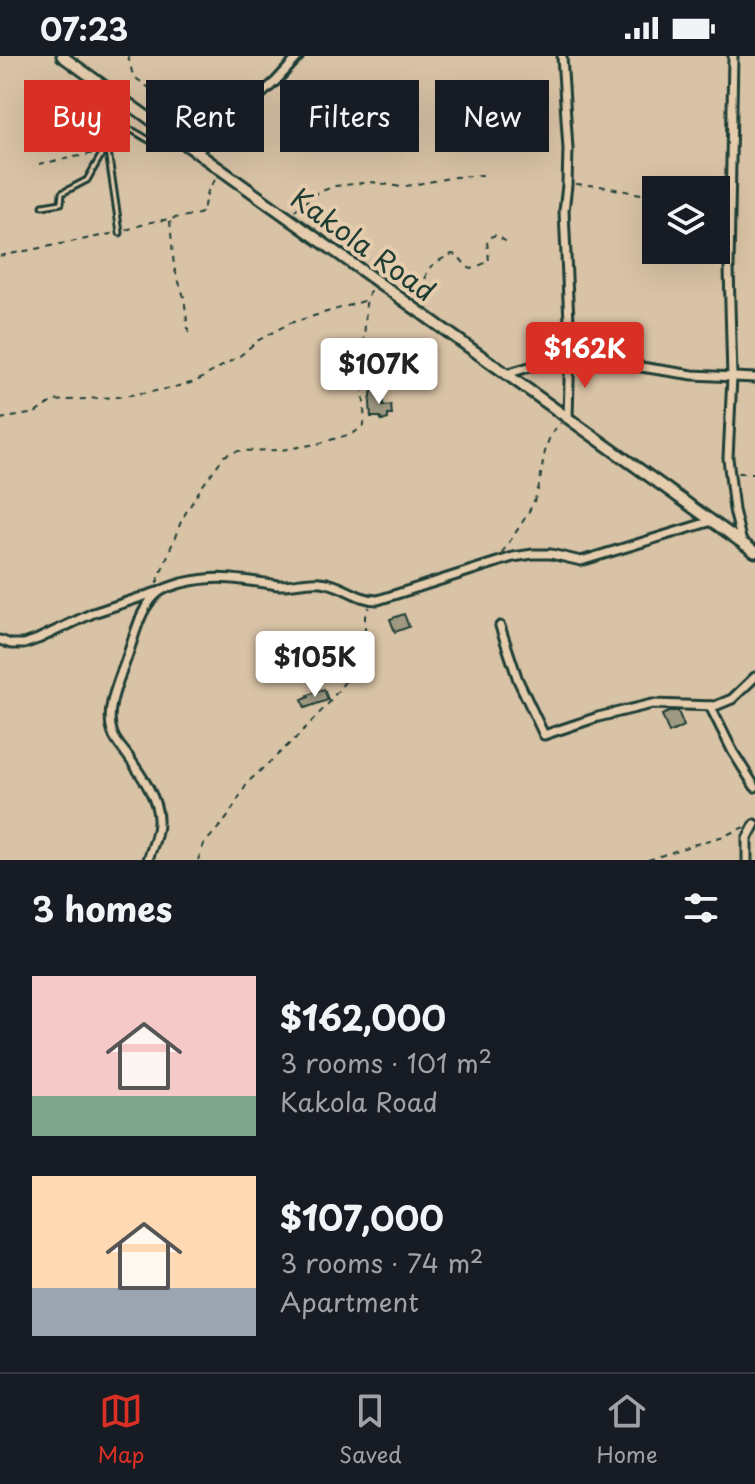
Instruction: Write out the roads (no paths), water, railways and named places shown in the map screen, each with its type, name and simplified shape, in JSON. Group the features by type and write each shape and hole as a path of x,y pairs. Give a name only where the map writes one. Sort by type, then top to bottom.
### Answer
{"main road":[{"name":"Kakola Road","path":"62,56 146,116"},
{"name":"Kakola Road","path":"197,152 755,552"}],"street":[{"path":"264,90 299,56"},
{"path":"562,56 568,149 564,211 570,360 569,419"},
{"path":"733,56 729,268 732,377 728,444 734,510 742,543"},
{"path":"506,374 536,365 582,358 681,373 755,378"},
{"path":"0,640 24,644 93,613 202,579 231,577 280,585 320,582 360,598 378,600 498,561 551,554 581,561 712,521"},
{"path":"148,860 159,821 158,811 144,780 111,731 110,718 113,698 136,626 156,592"},
{"path":"500,626 518,680 544,735 598,717 652,704 710,706 732,699 755,677"},
{"path":"710,706 755,787"},
{"path":"747,860 747,839 755,824"}],"lane":[{"path":"120,233 108,151 109,131 114,127 128,129 146,138"},
{"path":"43,206 61,203 62,193 87,180 103,152"}]}
